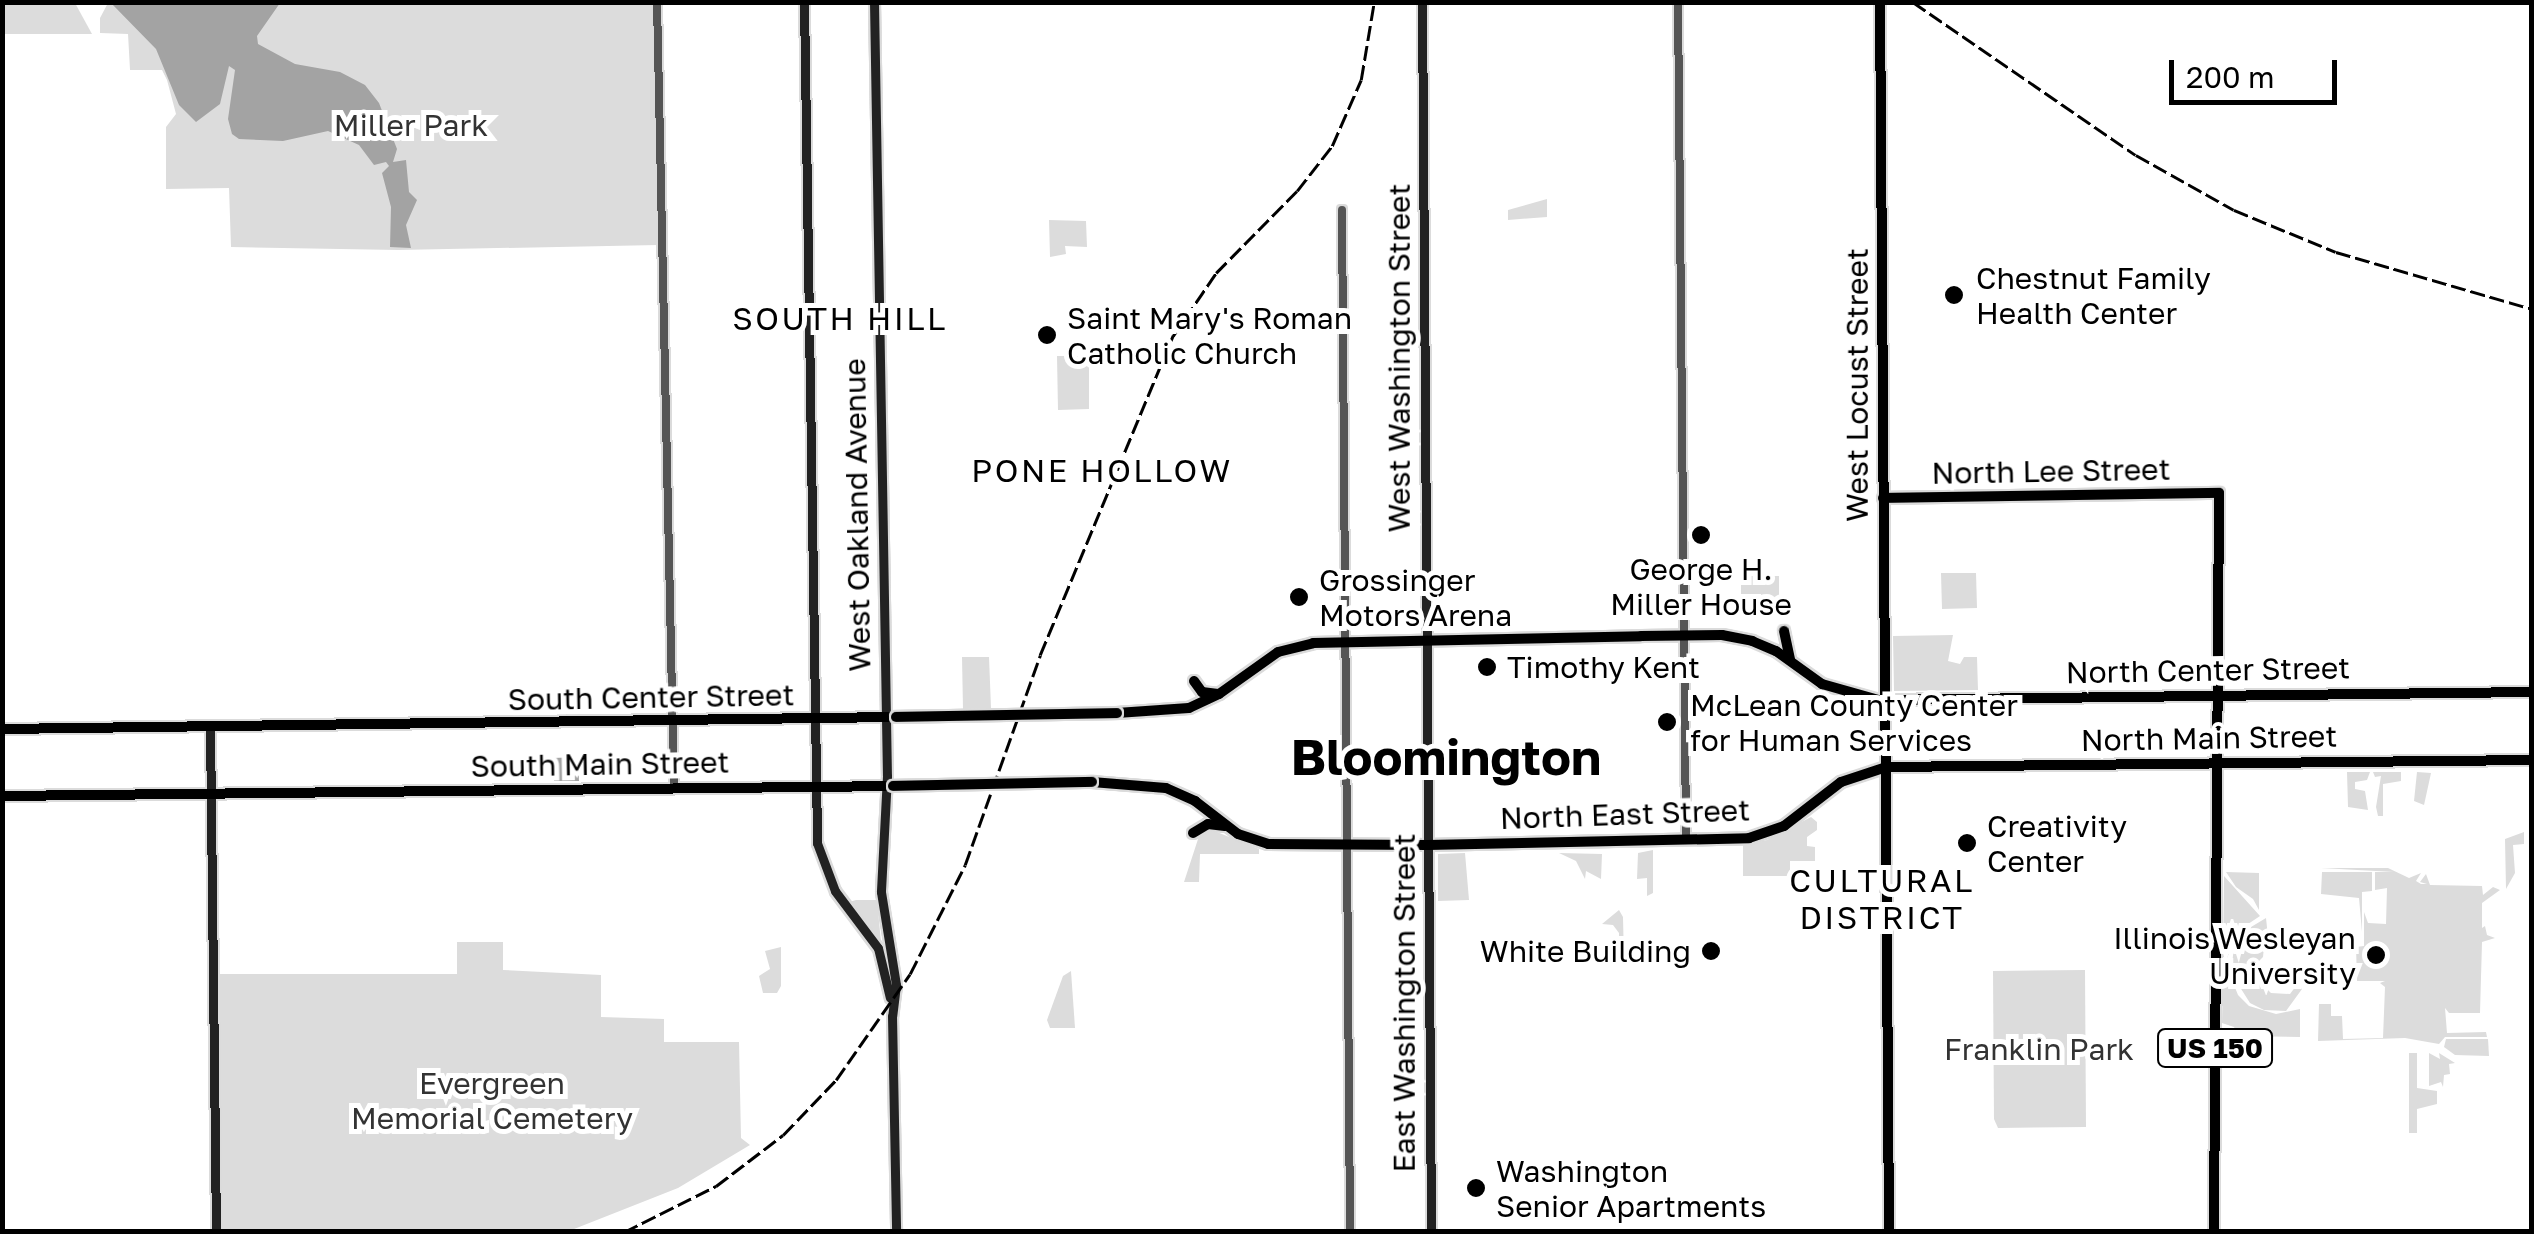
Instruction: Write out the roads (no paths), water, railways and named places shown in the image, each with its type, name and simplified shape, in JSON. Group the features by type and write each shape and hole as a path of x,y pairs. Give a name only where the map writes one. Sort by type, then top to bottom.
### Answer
{"main road":[{"path":"804,2 820,859 835,891 882,957 892,1016 896,1232"},
{"name":"West Oakland Avenue","path":"874,2 891,717 890,786 881,829 881,892 896,974 892,1016"},
{"name":"West Washington Street","path":"1422,2 1428,774"},
{"name":"West Locust Street","path":"1880,2 1889,1232"},
{"name":"North Lee Street","path":"1883,498 2219,493 2220,694"},
{"path":"1762,644 1778,640 1784,631 1790,661"},
{"path":"1345,642 1734,636 1762,644 1790,661"},
{"name":"South Center Street","path":"2,729 815,719 1183,710 1220,694 1282,650 1345,642"},
{"name":"North Center Street","path":"1790,661 1822,684 1860,698 1885,700 2532,692"},
{"path":"1860,698 1878,688 1885,674"},
{"path":"1194,682 1202,692 1220,694"},
{"name":"US 150","path":"2214,1232 2220,694"},
{"path":"210,727 216,1232"},
{"name":"North Main Street","path":"1886,767 2532,760"},
{"name":"North East Street","path":"1225,826 1268,844 1739,840 1768,832 1856,776 1886,767"},
{"name":"East Washington Street","path":"1428,774 1431,1232"},
{"path":"1856,776 1876,780 1886,791"},
{"name":"South Main Street","path":"2,796 1092,782 1152,784 1195,801 1225,826"},
{"path":"1194,832 1208,824 1225,826"}],"street":[{"path":"658,2 674,788"},
{"path":"1678,2 1686,840"},
{"path":"1342,210 1350,1232"}],"railway":[{"path":"624,1232 716,1186 783,1135 836,1080 910,974 965,865 1040,655 1173,336 1216,273 1297,191 1332,146 1361,80 1374,2"},
{"path":"1913,2 2136,155 2234,210 2336,252 2532,309"}],"place":[{"name":"Chestnut Family Health Center","path":"1954,295"},
{"name":"Saint Mary's Roman Catholic Church","path":"1047,335"},
{"name":"George H. Miller House","path":"1701,535"},
{"name":"Grossinger Motors Arena","path":"1299,597"},
{"name":"Timothy Kent","path":"1487,667"},
{"name":"McLean County Center for Human Services","path":"1667,722"},
{"name":"Creativity Center","path":"1967,843"},
{"name":"White Building","path":"1711,951"},
{"name":"Illinois Wesleyan University","path":"2376,955"},
{"name":"Washington Senior Apartments","path":"1476,1188"}],"district":[{"name":"SOUTH HILL","path":"840,318"},
{"name":"PONE HOLLOW","path":"1102,470"},
{"name":"Bloomington","path":"1446,757"},
{"name":"CULTURAL DISTRICT","path":"1882,900"}],"park label":[{"name":"Miller Park","path":"411,125"},
{"name":"Franklin Park","path":"2039,1049"},
{"name":"Evergreen Memorial Cemetery","path":"492,1100"}]}
